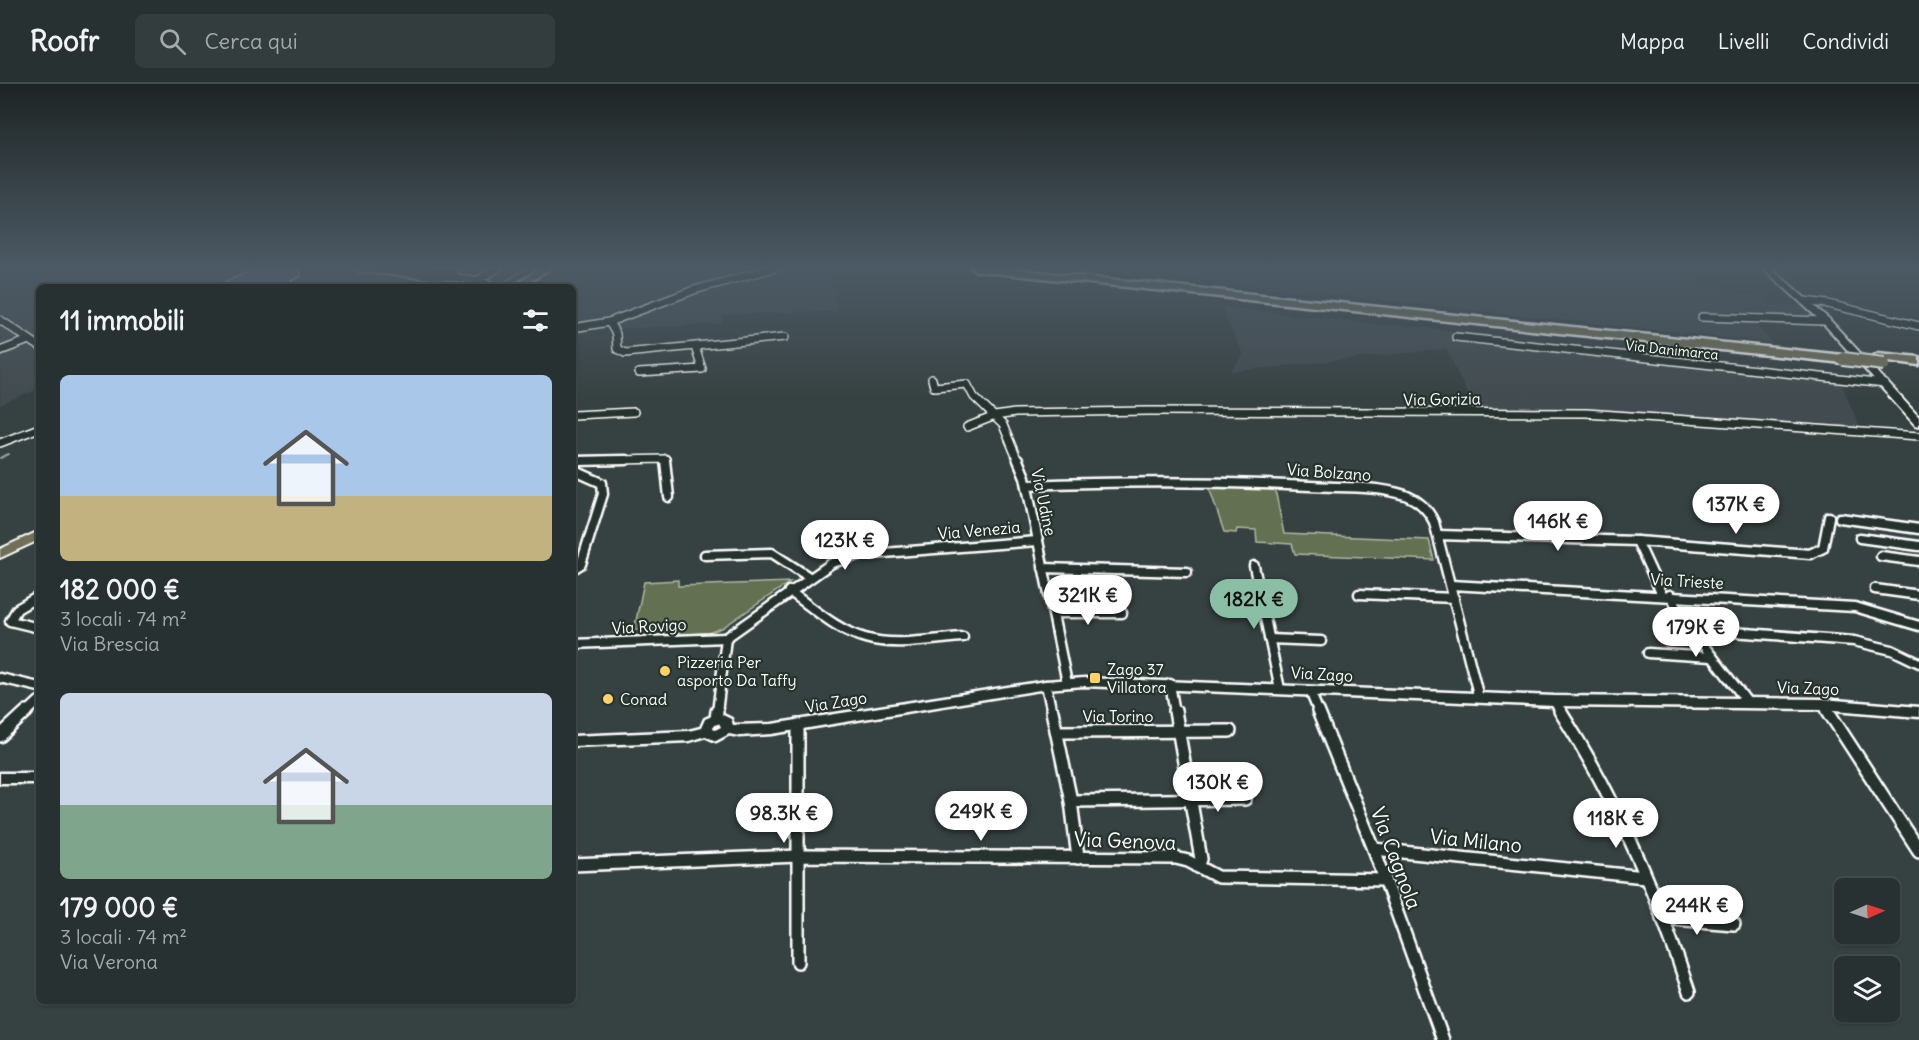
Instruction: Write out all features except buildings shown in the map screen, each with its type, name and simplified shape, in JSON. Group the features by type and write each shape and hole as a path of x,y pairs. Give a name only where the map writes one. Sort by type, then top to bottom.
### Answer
{"highway":[{"path":"1414,313 1881,360 1919,361"},
{"path":"1444,313 1840,356"},
{"path":"1881,360 1919,367"}],"main road":[{"path":"1817,313 1919,423"},
{"path":"0,546 36,529"},
{"path":"0,554 36,536"}],"street":[{"path":"576,328 609,322 634,313"},
{"path":"1866,313 1919,326"},
{"path":"1702,317 1826,321"},
{"path":"0,320 36,344"},
{"path":"609,322 616,334 615,346 621,352 785,337"},
{"name":"Via Danimarca","path":"1456,337 1885,384"},
{"path":"0,351 29,340"},
{"path":"639,373 702,369 695,347"},
{"name":"Via Udine","path":"932,379 934,387 967,384 974,397 995,416 1009,437 1027,485 1067,683"},
{"path":"576,415 634,411"},
{"name":"Via Gorizia","path":"968,427 995,416 1015,413 1148,411 1586,413 1919,436"},
{"path":"0,443 36,429"},
{"path":"576,461 665,459 669,497"},
{"path":"576,471 602,483 603,494 581,564 576,567"},
{"name":"Via Bolzano","path":"1027,485 1221,482 1388,491 1414,499 1432,515 1479,698"},
{"path":"1438,535 1647,540 1810,554 1823,548 1829,517"},
{"path":"1840,518 1919,529"},
{"path":"1860,538 1919,546"},
{"name":"Via Venezia","path":"726,638 735,627 789,591 832,563 849,556 1037,541"},
{"path":"1637,541 1666,595 1748,703"},
{"path":"705,555 772,553 809,578"},
{"path":"1881,556 1919,561"},
{"path":"1254,566 1280,689"},
{"path":"1043,568 1187,572"},
{"name":"Via Trieste","path":"1451,585 1855,607 1919,626"},
{"path":"1875,589 1919,596"},
{"path":"789,591 850,632 865,639 963,637"},
{"path":"1359,594 1454,598"},
{"path":"36,598 11,614 10,621 36,627"},
{"path":"1054,613 1122,613"},
{"path":"1691,629 1854,642 1892,650 1919,663"},
{"path":"716,718 726,638"},
{"name":"Via Rovigo","path":"576,644 726,638"},
{"path":"1269,639 1321,641"},
{"path":"1648,653 1711,657"},
{"path":"0,678 36,686"},
{"name":"Via Zago","path":"576,741 689,735 706,731 716,736 728,729 759,730 798,725 1067,683 1170,684 1554,701 1823,704 1919,712"},
{"path":"1170,684 1201,859 1198,867"},
{"path":"1047,685 1071,801 1078,858"},
{"name":"Via Cagnola","path":"1310,691 1374,849 1443,1040"},
{"path":"1554,701 1585,750 1645,877 1674,947 1689,993"},
{"path":"0,736 36,704"},
{"path":"1823,704 1919,851"},
{"path":"706,731 709,722 716,718 725,720 728,729"},
{"path":"798,725 798,962"},
{"name":"Via Torino","path":"1058,732 1230,731"},
{"path":"0,778 36,778"},
{"path":"1071,801 1245,799"},
{"name":"Via Milano","path":"1374,849 1645,877"},
{"name":"Via Genova","path":"576,866 799,855 1176,858 1208,874 1225,878 1385,880"},
{"path":"1662,918 1734,924"}],"shaded area":[{"path":"0,313 36,313 36,390 0,405"},
{"path":"576,313 791,313 723,315 722,324 613,329 609,322 576,328"},
{"path":"1224,313 1273,313 1402,325 1838,375 1860,428 1586,409 1475,410 1446,349 1230,372 1244,355"},
{"path":"1495,313 1820,313 1832,323 1752,321 1773,343"}],"green space":[{"path":"1209,487 1275,489 1284,534 1429,540 1434,560 1295,554 1292,544 1257,542 1256,530 1237,529 1236,533 1224,532"},
{"path":"678,580 678,586 790,582 722,628 708,633 663,635 664,629 634,630 644,582"}],"waterway":[{"path":"0,458 9,454"}],"place":[{"name":"Pizzeria Per asporto Da Taffy","path":"665,671"},
{"name":"Zago 37 Villatora","path":"1095,678"},
{"name":"Conad","path":"608,699"}]}
